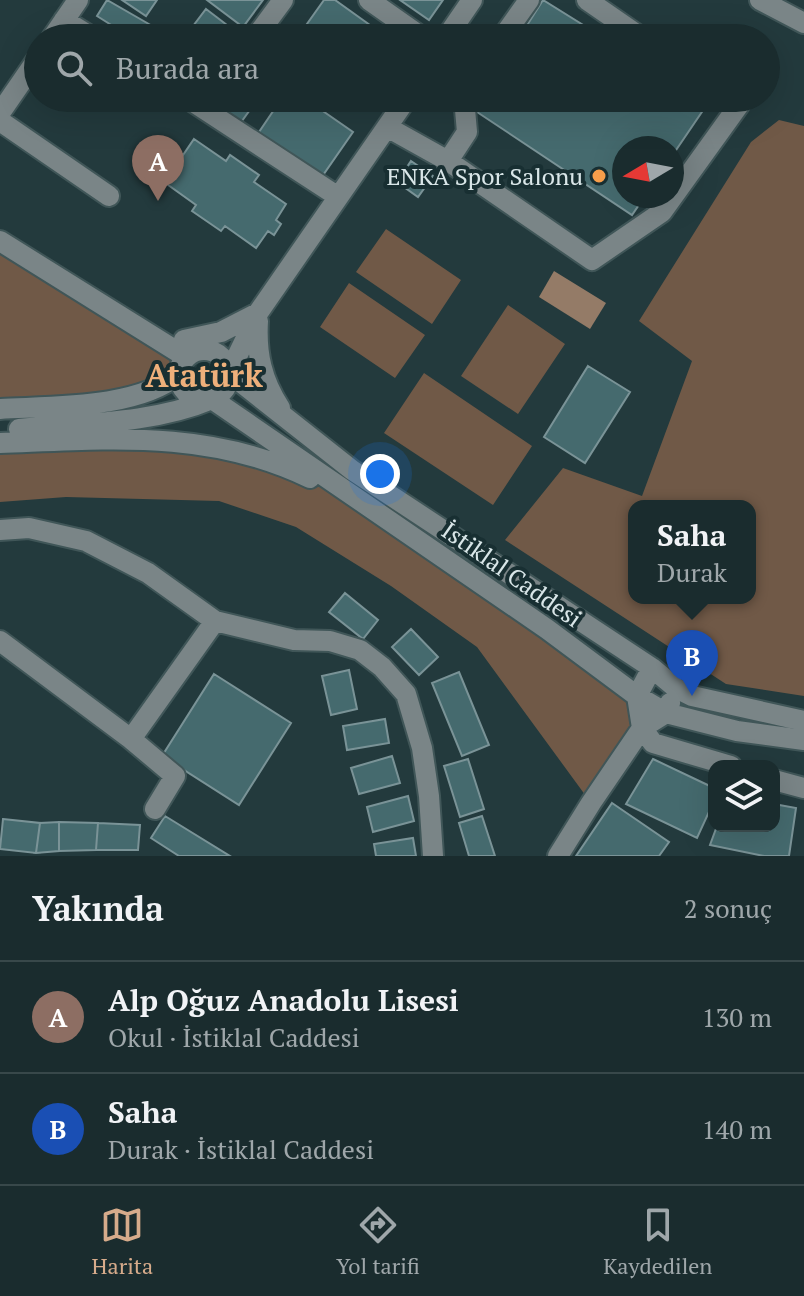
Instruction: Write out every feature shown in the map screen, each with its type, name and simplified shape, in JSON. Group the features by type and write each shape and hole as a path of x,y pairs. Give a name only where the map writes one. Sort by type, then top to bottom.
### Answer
{"street":[{"path":"61,24 78,0"},
{"path":"265,24 283,0"},
{"path":"369,0 403,24"},
{"path":"456,24 472,0"},
{"path":"512,24 529,0"},
{"path":"587,0 622,24"},
{"path":"760,0 804,23"},
{"path":"64,20 70,24"},
{"path":"0,113 24,78"},
{"path":"216,112 337,196"},
{"path":"0,431 131,419 191,408 225,389 229,373 258,313 397,112"},
{"path":"448,161 467,132 465,112"},
{"path":"387,127 448,161 592,260 662,212 734,112"},
{"path":"0,121 109,196"},
{"name":"İstiklal Caddesi","path":"0,241 137,327 183,365 182,388 187,394 195,399 212,399 547,629 637,696 666,713 737,731 804,740"},
{"path":"137,327 168,338 196,339 234,327 258,313"},
{"path":"0,409 119,399 169,382 201,350 216,353 258,313"},
{"path":"258,313 258,344 263,374 268,389 290,421"},
{"name":"İstiklal Caddesi","path":"216,353 227,365 229,373 352,470 652,668 676,688 692,696 804,721"},
{"path":"0,443 162,440 211,445 260,457 363,503"},
{"path":"0,530 29,528 86,541 148,573 215,621 294,640 330,641 360,650 382,667 406,694 422,748 433,856"},
{"path":"131,739 215,621"},
{"path":"0,641 131,739 175,776 155,809"},
{"path":"652,668 637,696 642,728 653,743 711,760"},
{"path":"558,856 642,728 666,713 676,688"},
{"path":"780,782 804,788"}],"shaded area":[{"path":"779,120 804,126 804,696 726,684 505,540 563,468 642,496 692,361 639,321 751,142"},
{"path":"386,229 461,280 432,324 356,272"},
{"path":"0,241 186,357 169,382 0,409"},
{"path":"554,271 606,303 590,329 539,297"},
{"path":"349,283 425,335 395,378 320,327"},
{"path":"508,305 565,344 518,414 461,376"},
{"path":"424,373 532,446 493,505 384,433"},
{"path":"80,440 260,457 363,503 637,696 642,728 591,803 477,647 391,586 296,527 219,501 66,497 0,502 0,443"}],"building":[{"path":"107,0 149,24 110,24 97,16"},
{"path":"122,0 157,0 146,16"},
{"path":"207,0 263,0 245,24 239,24"},
{"path":"324,0 335,0 368,24 307,24"},
{"path":"400,0 443,0 429,20"},
{"path":"543,0 582,24 528,24"},
{"path":"206,9 226,24 195,24"},
{"path":"223,112 248,112 239,125"},
{"path":"273,112 324,112 353,132 321,178 257,135"},
{"name":"ENKA Spor Salonu","path":"477,112 702,112 684,138 612,136 612,202"},
{"path":"194,139 226,161 230,155 259,175 254,182 286,204 276,220 281,224 274,235 268,231 256,248 225,226 221,231 192,211 196,205 164,182 176,165 170,161 178,151 183,155"},
{"path":"411,161 433,176 418,197 397,182"},
{"name":"ENKA Spor Salonu","path":"621,208 637,208 632,215"},
{"path":"588,366 630,392 585,463 544,437"},
{"path":"345,593 378,620 363,639 329,612"},
{"path":"411,629 438,657 419,675 392,647"},
{"path":"349,670 357,709 331,715 322,676"},
{"path":"459,672 489,745 462,756 432,683"},
{"path":"214,674 291,723 239,805 162,756"},
{"path":"385,719 389,743 347,750 343,726"},
{"path":"392,756 400,783 359,794 351,768"},
{"path":"468,759 484,809 460,817 444,766"},
{"path":"653,759 708,785 708,814 697,838 626,804"},
{"path":"408,796 414,821 373,832 367,807"},
{"path":"612,803 669,842 659,856 576,856"},
{"path":"780,805 796,808 789,856 764,856 710,845 715,832 780,832"},
{"path":"165,816 230,856 179,856 151,838"},
{"path":"482,816 495,856 469,856 459,823"},
{"path":"3,819 40,823 36,853 0,849"},
{"path":"59,822 98,823 96,850 59,851"},
{"path":"59,822 59,851 36,853 40,823"},
{"path":"98,823 140,825 138,850 96,850"},
{"path":"413,838 416,856 376,856 374,844"}],"place":[{"name":"ENKA Spor Salonu","path":"599,176"},
{"name":"Alp Oğuz Anadolu Lisesi","path":"158,201"},
{"name":"Saha","path":"692,696"}],"district":[{"name":"Atatürk","path":"204,375"}]}
